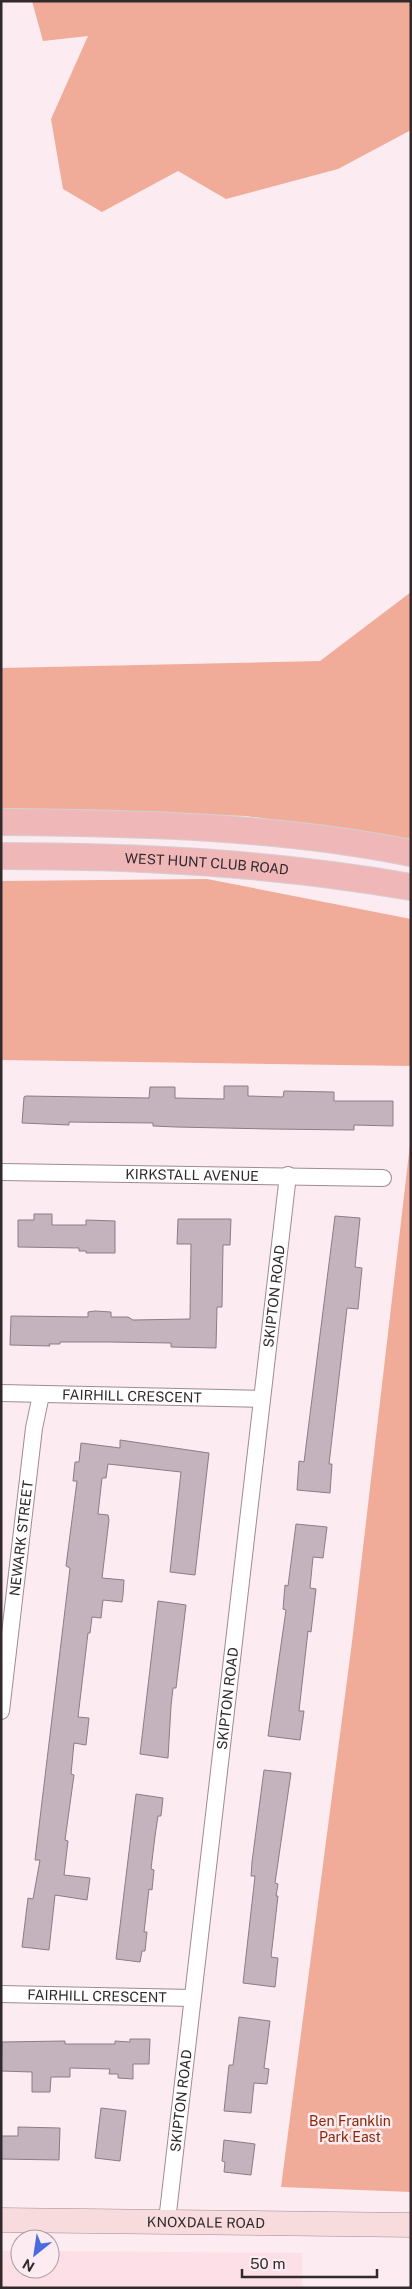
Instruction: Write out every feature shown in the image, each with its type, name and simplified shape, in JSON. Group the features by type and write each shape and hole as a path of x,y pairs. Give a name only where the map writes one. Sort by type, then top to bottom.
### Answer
{"main road":[{"path":"1,822 131,824 238,830 411,853"},
{"name":"WEST HUNT CLUB ROAD","path":"1,856 117,856 218,862 327,873 411,886"}],"street":[{"name":"KIRKSTALL AVENUE","path":"1,1172 288,1175 383,1178"},
{"name":"SKIPTON ROAD","path":"167,2221 288,1175"},
{"name":"FAIRHILL CRESCENT","path":"1,1393 262,1399"},
{"name":"NEWARK STREET","path":"1,1712 33,1438 41,1395"},
{"name":"FAIRHILL CRESCENT","path":"1,1994 192,1998"},
{"name":"KNOXDALE ROAD","path":"1,2220 411,2225"}],"shaded area":[{"path":"1,2251 10,2251 10,2279 60,2279 60,2251 302,2253 302,2288 1,2288"}],"green space":[{"path":"32,1 411,1 411,130 338,169 226,199 178,171 102,212 63,189 51,119 88,36 43,41"},
{"path":"411,592 411,839 246,816 1,808 1,668 320,661"},
{"path":"207,879 411,919 411,1066 1,1060 1,881"},
{"name":"Ben Franklin Park East","path":"411,1136 411,2192 281,2187 352,1642"}],"building":[{"path":"224,1086 248,1086 248,1096 283,1097 284,1091 334,1092 334,1101 393,1101 393,1126 354,1125 354,1130 176,1127 153,1126 153,1123 69,1122 69,1125 22,1123 24,1097 26,1096 149,1098 150,1087 175,1087 175,1098 224,1099"},
{"path":"34,1214 52,1214 52,1225 86,1225 86,1220 115,1221 115,1253 86,1253 86,1251 79,1251 79,1248 18,1247 18,1220 34,1220"},
{"path":"335,1216 360,1218 355,1267 362,1268 358,1309 347,1308 329,1464 332,1464 330,1493 297,1490 299,1461 304,1462"},
{"path":"178,1219 231,1219 230,1245 223,1245 222,1307 217,1307 216,1348 171,1347 171,1343 110,1342 60,1342 60,1344 49,1344 50,1346 10,1345 11,1316 88,1317 88,1312 95,1311 111,1312 111,1317 128,1317 133,1320 190,1319 191,1244 177,1244"},
{"path":"120,1440 209,1453 195,1575 170,1572 181,1472 108,1464 106,1478 102,1478 98,1514 108,1515 109,1520 102,1578 124,1580 123,1595 122,1602 103,1600 101,1618 92,1617 90,1633 88,1633 78,1717 89,1718 86,1745 74,1743 71,1774 74,1775 65,1840 68,1841 64,1875 90,1878 87,1900 55,1895 49,1950 22,1947 28,1898 33,1899 40,1860 35,1860 70,1568 66,1566 77,1481 73,1481 75,1462 79,1462 81,1443 120,1448"},
{"path":"296,1524 327,1527 323,1558 313,1557 310,1588 316,1589 311,1632 308,1631 299,1711 304,1711 300,1740 268,1736 286,1610 283,1609 285,1585 288,1586"},
{"path":"158,1601 186,1605 176,1688 173,1688 168,1758 140,1754"},
{"path":"264,1770 291,1773 275,1883 278,1884 276,1896 278,1896 271,1957 278,1958 275,1987 243,1983 255,1876 251,1876 252,1862"},
{"path":"136,1794 163,1798 161,1816 158,1816 151,1869 154,1870 152,1890 149,1889 144,1932 147,1932 145,1951 142,1951 140,1962 116,1959"},
{"path":"239,2017 270,2021 264,2068 269,2069 267,2084 254,2083 251,2113 224,2111 229,2065 233,2065"},
{"path":"130,2039 150,2039 149,2064 133,2064 133,2079 118,2078 118,2074 109,2074 110,2069 70,2068 70,2077 51,2077 50,2092 32,2092 32,2072 1,2071 2,2042 65,2041 65,2044 115,2044 115,2041 130,2042"},
{"path":"101,2108 126,2111 120,2161 95,2158"},
{"path":"18,2127 60,2128 59,2160 1,2159 1,2136 18,2136"},
{"path":"224,2140 255,2144 251,2175 224,2172 225,2162 222,2161"}]}
